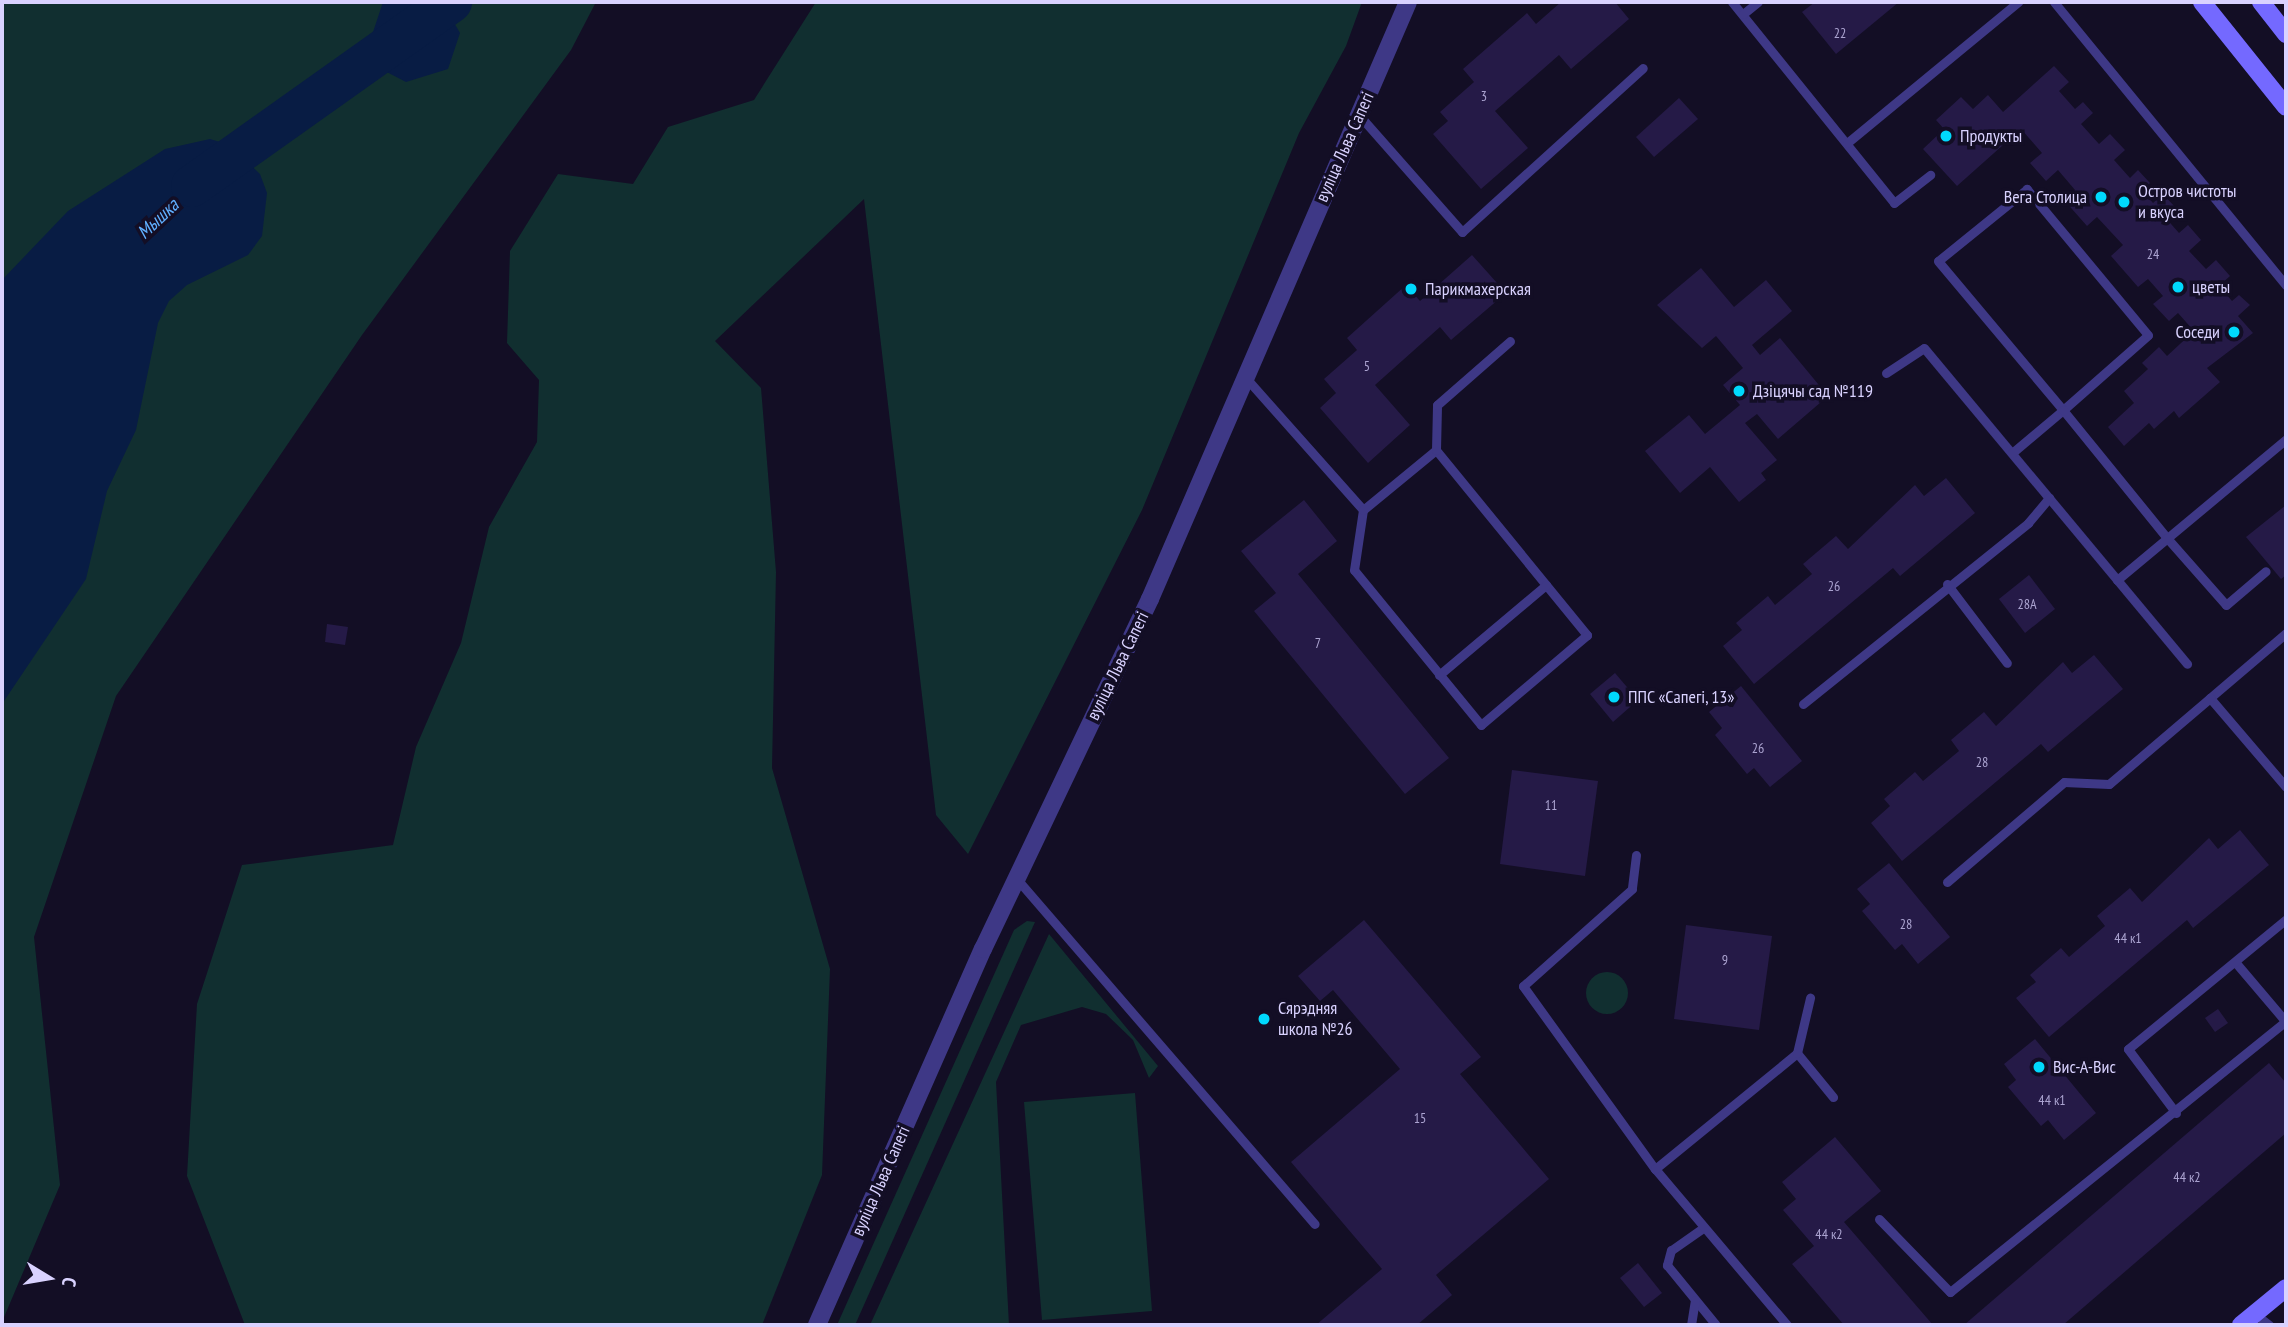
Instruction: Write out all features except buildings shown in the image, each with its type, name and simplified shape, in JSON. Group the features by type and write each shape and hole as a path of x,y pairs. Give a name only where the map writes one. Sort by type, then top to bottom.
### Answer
{"main road":[{"path":"2202,2 2286,107"},
{"path":"2261,2 2286,34"},
{"path":"2251,1321 2286,1288"}],"street":[{"name":"вуліца Льва Сапегі","path":"817,1325 1016,878 1150,599 1244,375 1408,2"}],"lane":[{"path":"1732,2 1894,203 1930,175"},
{"path":"1743,14 1758,2"},
{"path":"1847,143 2018,2"},
{"path":"2054,2 2286,285"},
{"path":"1359,115 1462,232 1643,68"},
{"path":"2012,453 2063,411 2148,335 2027,189 1938,261 2063,411 2167,538 2226,605 2266,571"},
{"path":"1436,450 1363,510 1354,570 1480,724 1587,635 1436,450 1437,405 1510,341"},
{"path":"1886,373 1924,348 2187,664"},
{"path":"1244,375 1363,510"},
{"path":"2117,580 2286,439"},
{"path":"1803,704 1947,584 2028,523 2049,498"},
{"path":"1947,584 2007,663"},
{"path":"1438,674 1546,585"},
{"path":"1947,882 2064,782 2109,784 2286,633"},
{"path":"2210,698 2286,787"},
{"path":"1636,855 1632,889 1522,986 1655,1169 1787,1325"},
{"path":"1016,878 1315,1224"},
{"path":"2176,1114 2128,1049 2236,963 2286,919"},
{"path":"1879,1219 1950,1292 2176,1114 2286,1021 2236,963"},
{"path":"1655,1169 1797,1053 1811,998"},
{"path":"1797,1053 1833,1097"},
{"path":"1703,1228 1671,1250 1667,1265 1716,1325"},
{"path":"1691,1325 1695,1300"},
{"path":"2251,1321 2269,1325"}],"green space":[{"path":"2,2 596,2 571,50 362,335 116,696 34,937 60,1185 2,1322"},
{"path":"816,2 1362,2 1346,46 1299,133 1142,510 968,854 936,815 864,199 715,341 761,388 776,572 772,768 830,969 822,1175 762,1325 245,1325 187,1176 197,1004 242,865 393,845 416,747 461,643 489,527 537,442 539,380 507,343 510,251 558,174 633,184 668,127 754,100"},
{"path":"1027,921 1035,922 855,1325 837,1325 1014,930"},
{"path":"1049,934 1158,1066 1149,1078 1133,1040 1106,1014 1082,1007 1021,1025 996,1082 1009,1325 870,1325"},
{"path":"1607,972 1622,978 1628,993 1622,1008 1607,1014 1592,1008 1586,993 1592,978"},
{"path":"1135,1093 1152,1311 1042,1320 1024,1102"}],"water":[{"path":"383,2 442,2 460,33 448,69 406,82 379,68 371,38"},
{"path":"210,139 230,145 260,174 267,193 262,236 248,255 187,285 169,301 158,323 136,430 107,491 86,579 2,704 2,280 68,211 165,149"}],"waterway":[{"name":"Мышка","path":"192,186 451,2"}],"place":[{"name":"Продукты","path":"1946,136"},
{"name":"Вега Столица","path":"2101,197"},
{"name":"Остров чистоты и вкуса","path":"2124,202"},
{"name":"цветы","path":"2178,287"},
{"name":"Парикмахерская","path":"1411,289"},
{"name":"Соседи","path":"2234,332"},
{"name":"Дзіцячы сад №119","path":"1739,391"},
{"name":"ППС «Сапегі, 13»","path":"1614,697"},
{"name":"Сярэдняя школа №26","path":"1264,1019"},
{"name":"Вис-А-Вис","path":"2039,1067"}]}
